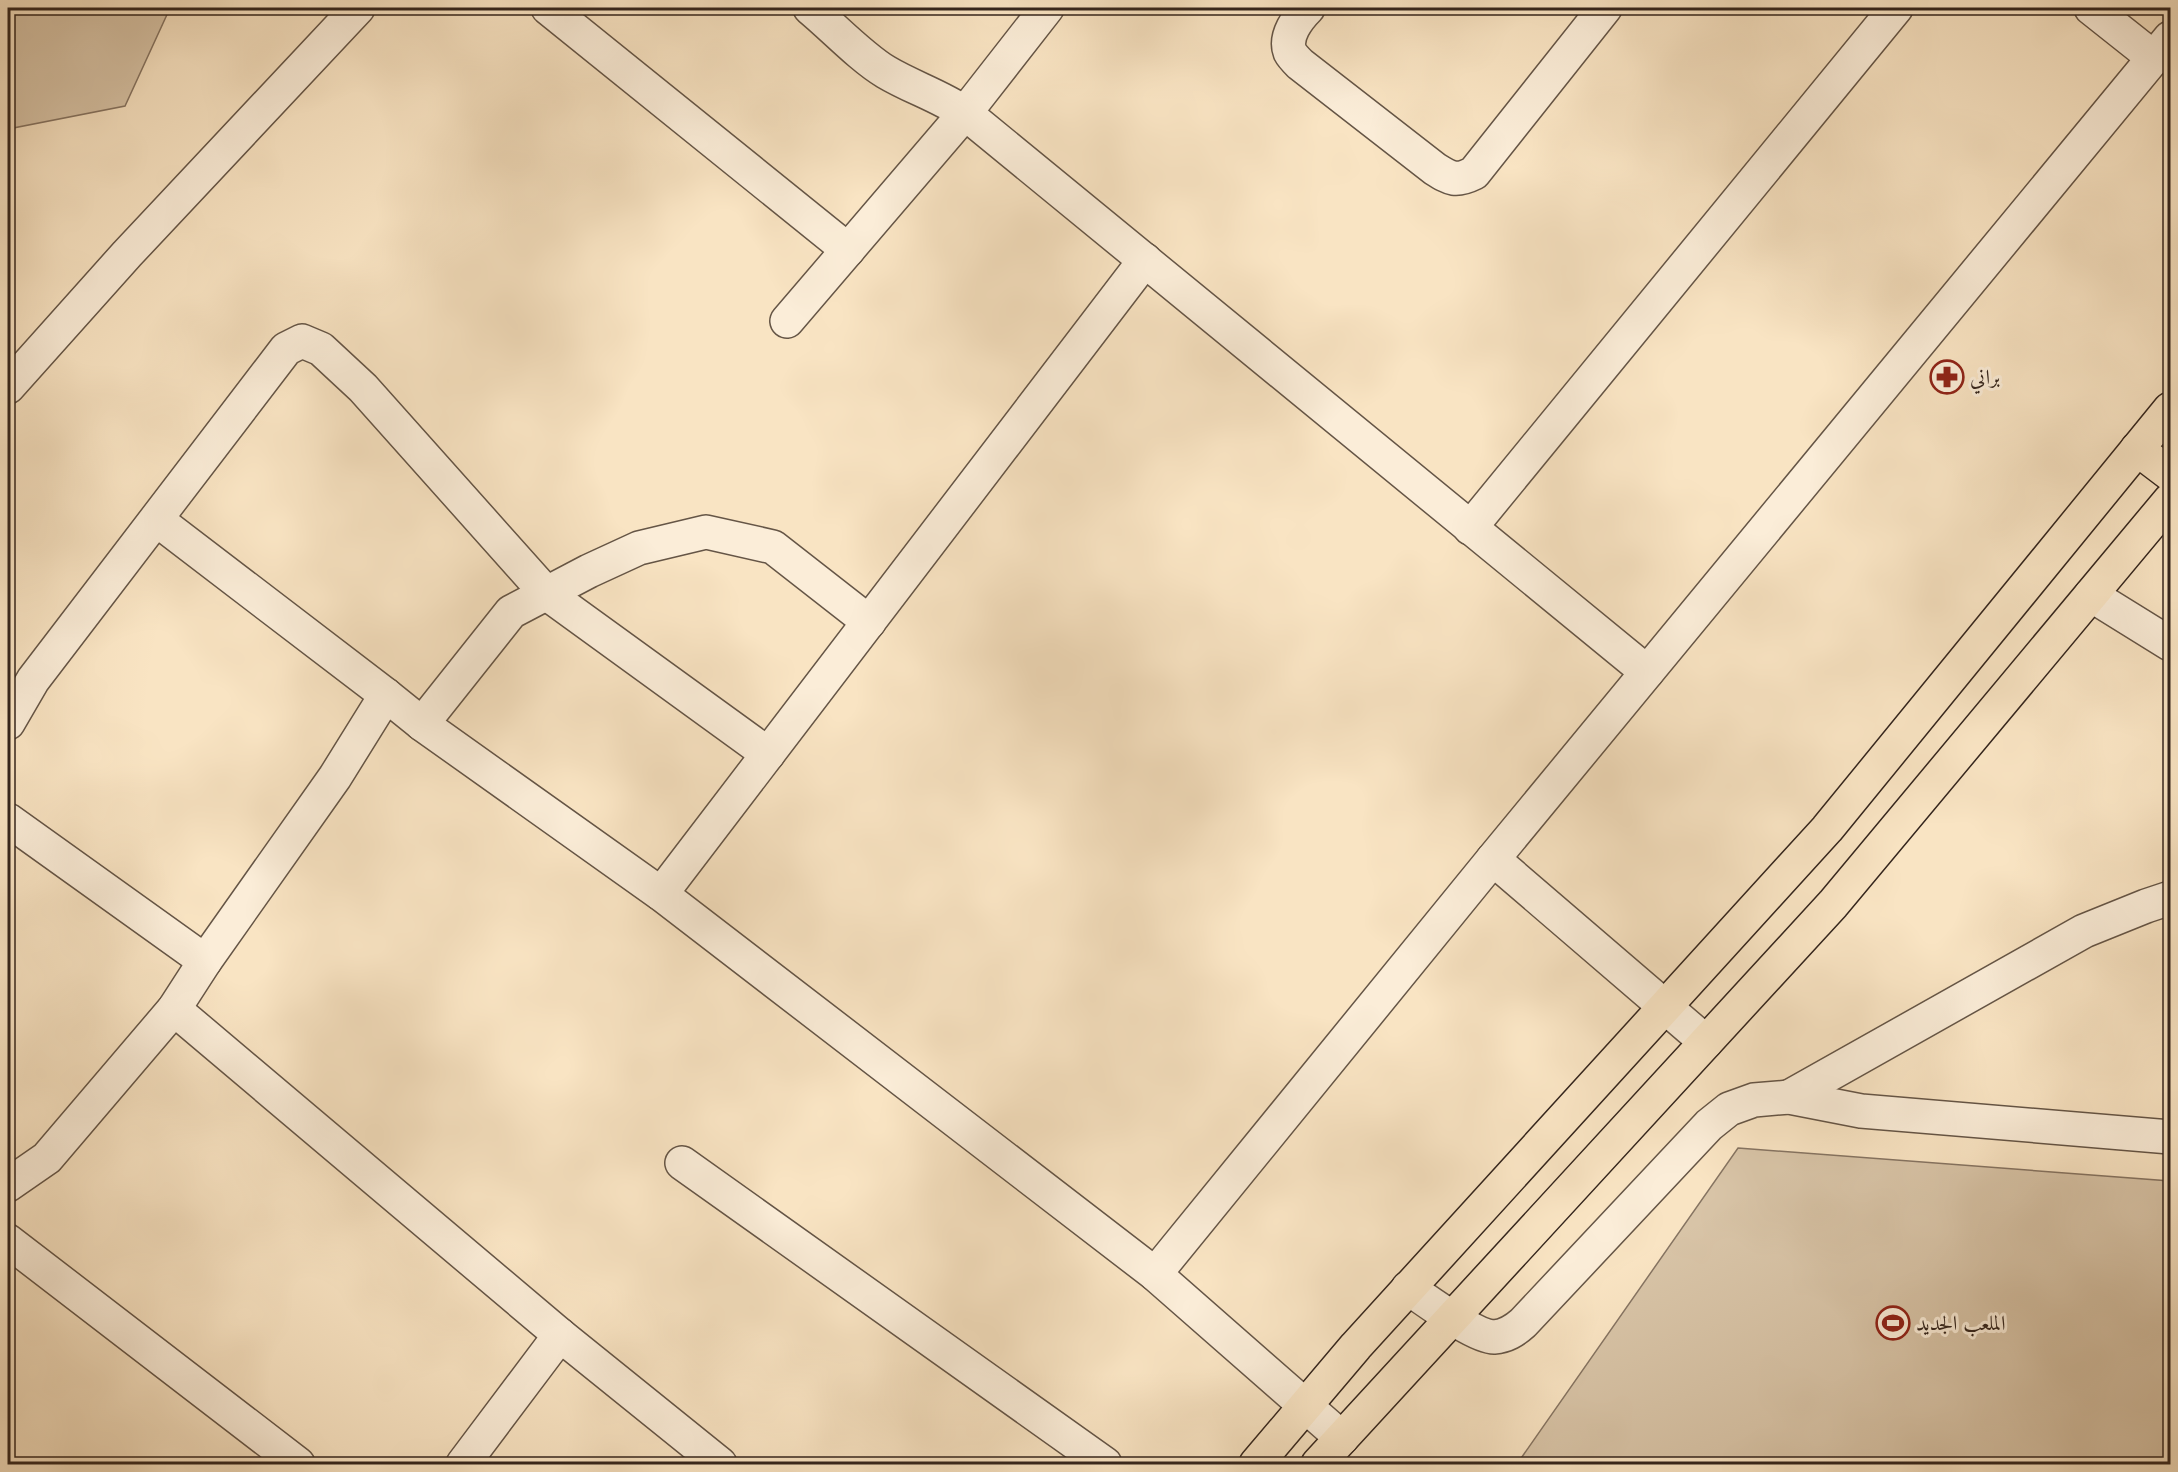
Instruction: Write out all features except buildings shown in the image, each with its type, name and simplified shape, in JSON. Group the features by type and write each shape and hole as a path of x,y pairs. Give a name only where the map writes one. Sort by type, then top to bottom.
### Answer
{"main road":[{"path":"1256,1464 1408,1288 1827,829 2170,408"},
{"path":"2137,449 2170,474"},
{"path":"1318,1464 1833,904 2170,500"}],"street":[{"path":"8,387 127,254 358,8"},
{"path":"548,8 848,250"},
{"path":"810,8 882,69 909,86 946,100 964,113 1647,672"},
{"path":"787,321 964,113 1047,8"},
{"path":"1308,8 1297,20 1290,37 1290,51 1300,64 1435,169 1454,179 1461,179 1474,173 1605,8"},
{"path":"1470,528 1896,8"},
{"path":"1155,1274 1493,858 2162,48 2091,8"},
{"path":"661,894 1145,260"},
{"path":"8,723 33,680 286,349 302,342 321,349 363,388 546,593 768,754"},
{"path":"157,520 422,724 661,894 1155,1274 1342,1438"},
{"path":"422,724 512,612 639,548 706,532 773,548 869,622"},
{"path":"2091,595 2170,644"},
{"path":"8,1185 47,1158 174,1009 205,961 335,777 386,695"},
{"path":"8,820 205,961"},
{"path":"1493,858 1706,1042"},
{"path":"1789,1097 2084,931 2170,898"},
{"path":"174,1009 560,1335 720,1464"},
{"path":"1408,1288 1478,1333 1493,1337 1511,1333 1709,1125 1729,1109 1754,1100 1789,1097 1861,1111 2170,1137"},
{"path":"682,1163 1104,1464"},
{"path":"8,1241 298,1464"},
{"path":"463,1464 560,1335"}],"shaded area":[{"path":"8,8 170,8 125,106 8,129"},
{"name":"الملعب الجديد","path":"1738,1148 2170,1181 2170,1464 1517,1464"}],"place":[{"name":"براني","path":"1947,377"},
{"name":"الملعب الجديد","path":"1893,1323"}]}
